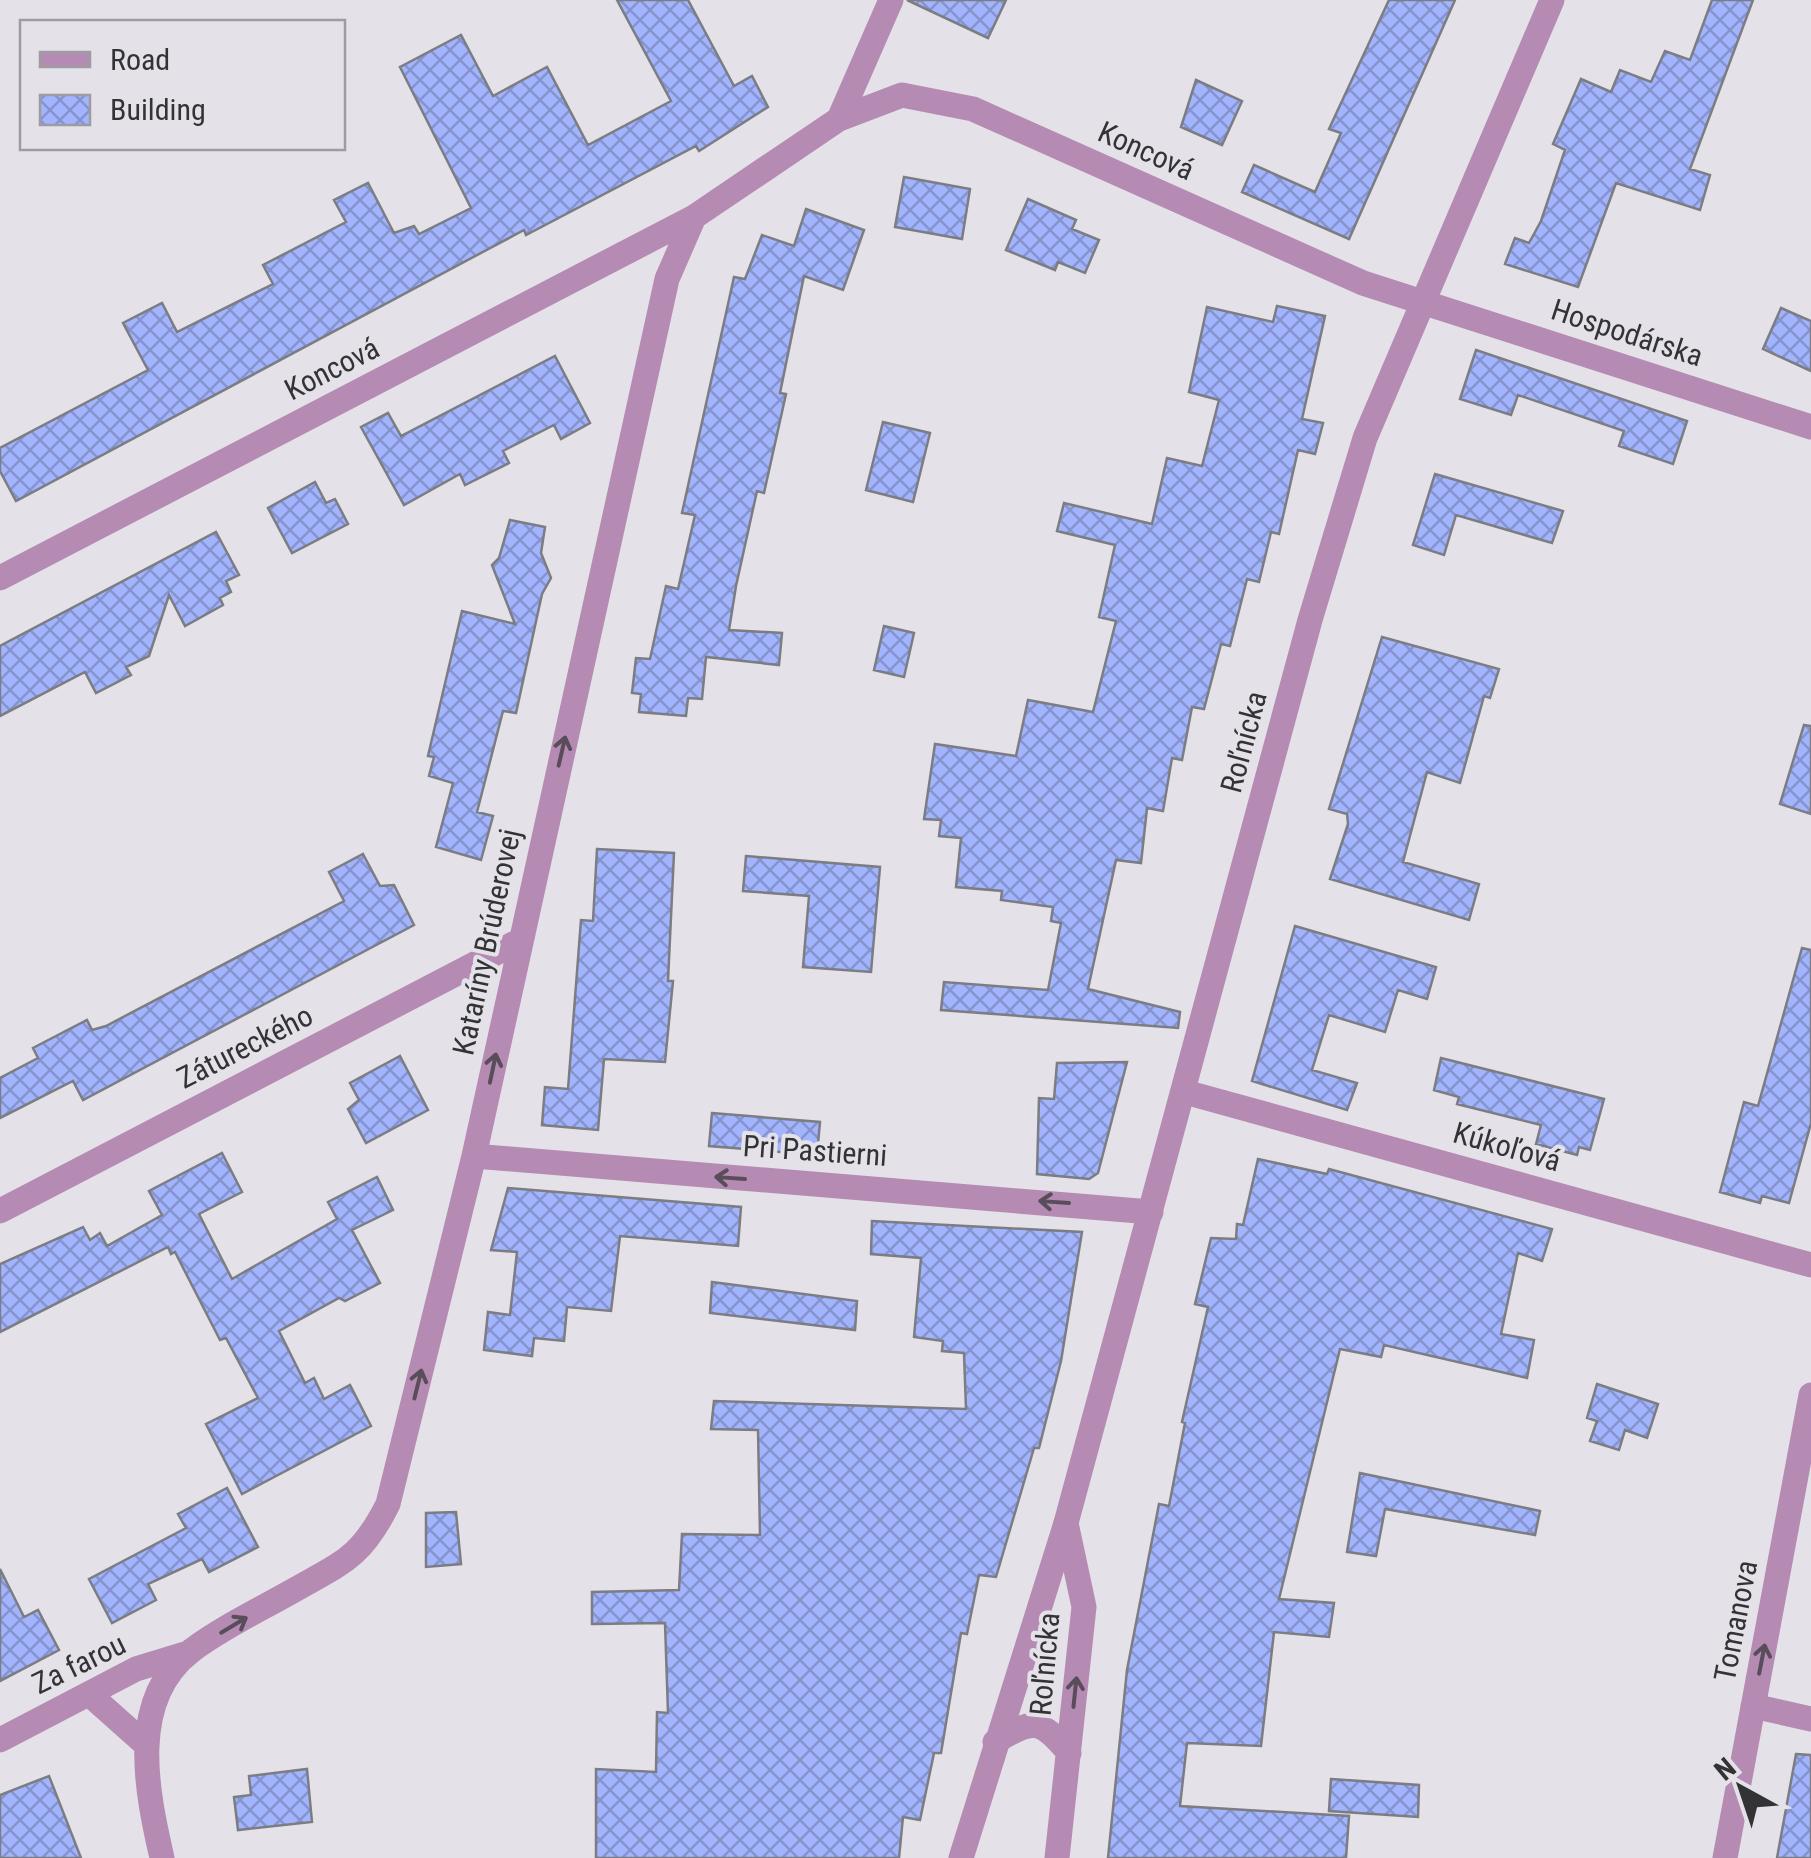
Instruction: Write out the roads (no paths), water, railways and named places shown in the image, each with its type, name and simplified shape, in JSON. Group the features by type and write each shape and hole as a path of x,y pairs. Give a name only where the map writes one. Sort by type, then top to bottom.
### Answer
{"street":[{"path":"694,217 839,119 891,0"},
{"name":"Roľnícka","path":"961,1858 1066,1523 1365,438 1552,0"},
{"name":"Koncová","path":"839,119 902,95 973,109 1363,283 1423,300"},
{"name":"Koncová","path":"0,578 694,217"},
{"name":"Kataríny Brúderovej","path":"162,1858 150,1805 144,1743 165,1679 189,1652 333,1570 368,1543 392,1487 474,1156 667,279 694,217"},
{"name":"Hospodárska","path":"1423,300 1811,427"},
{"name":"Zátureckého","path":"0,1211 519,941"},
{"name":"Kúkoľová","path":"1185,1092 1811,1266"},
{"name":"Pri Pastierni","path":"474,1156 1151,1212"},
{"name":"Tomanova","path":"1726,1858 1811,1396"},
{"name":"Roľnícka","path":"1057,1858 1084,1606 1066,1523"},
{"name":"Za farou","path":"0,1740 136,1669 189,1652"},
{"path":"89,1694 144,1743"},
{"path":"1753,1706 1811,1719"},
{"name":"Roľnícka","path":"995,1742 1020,1726 1039,1724 1049,1729 1069,1753"}]}
